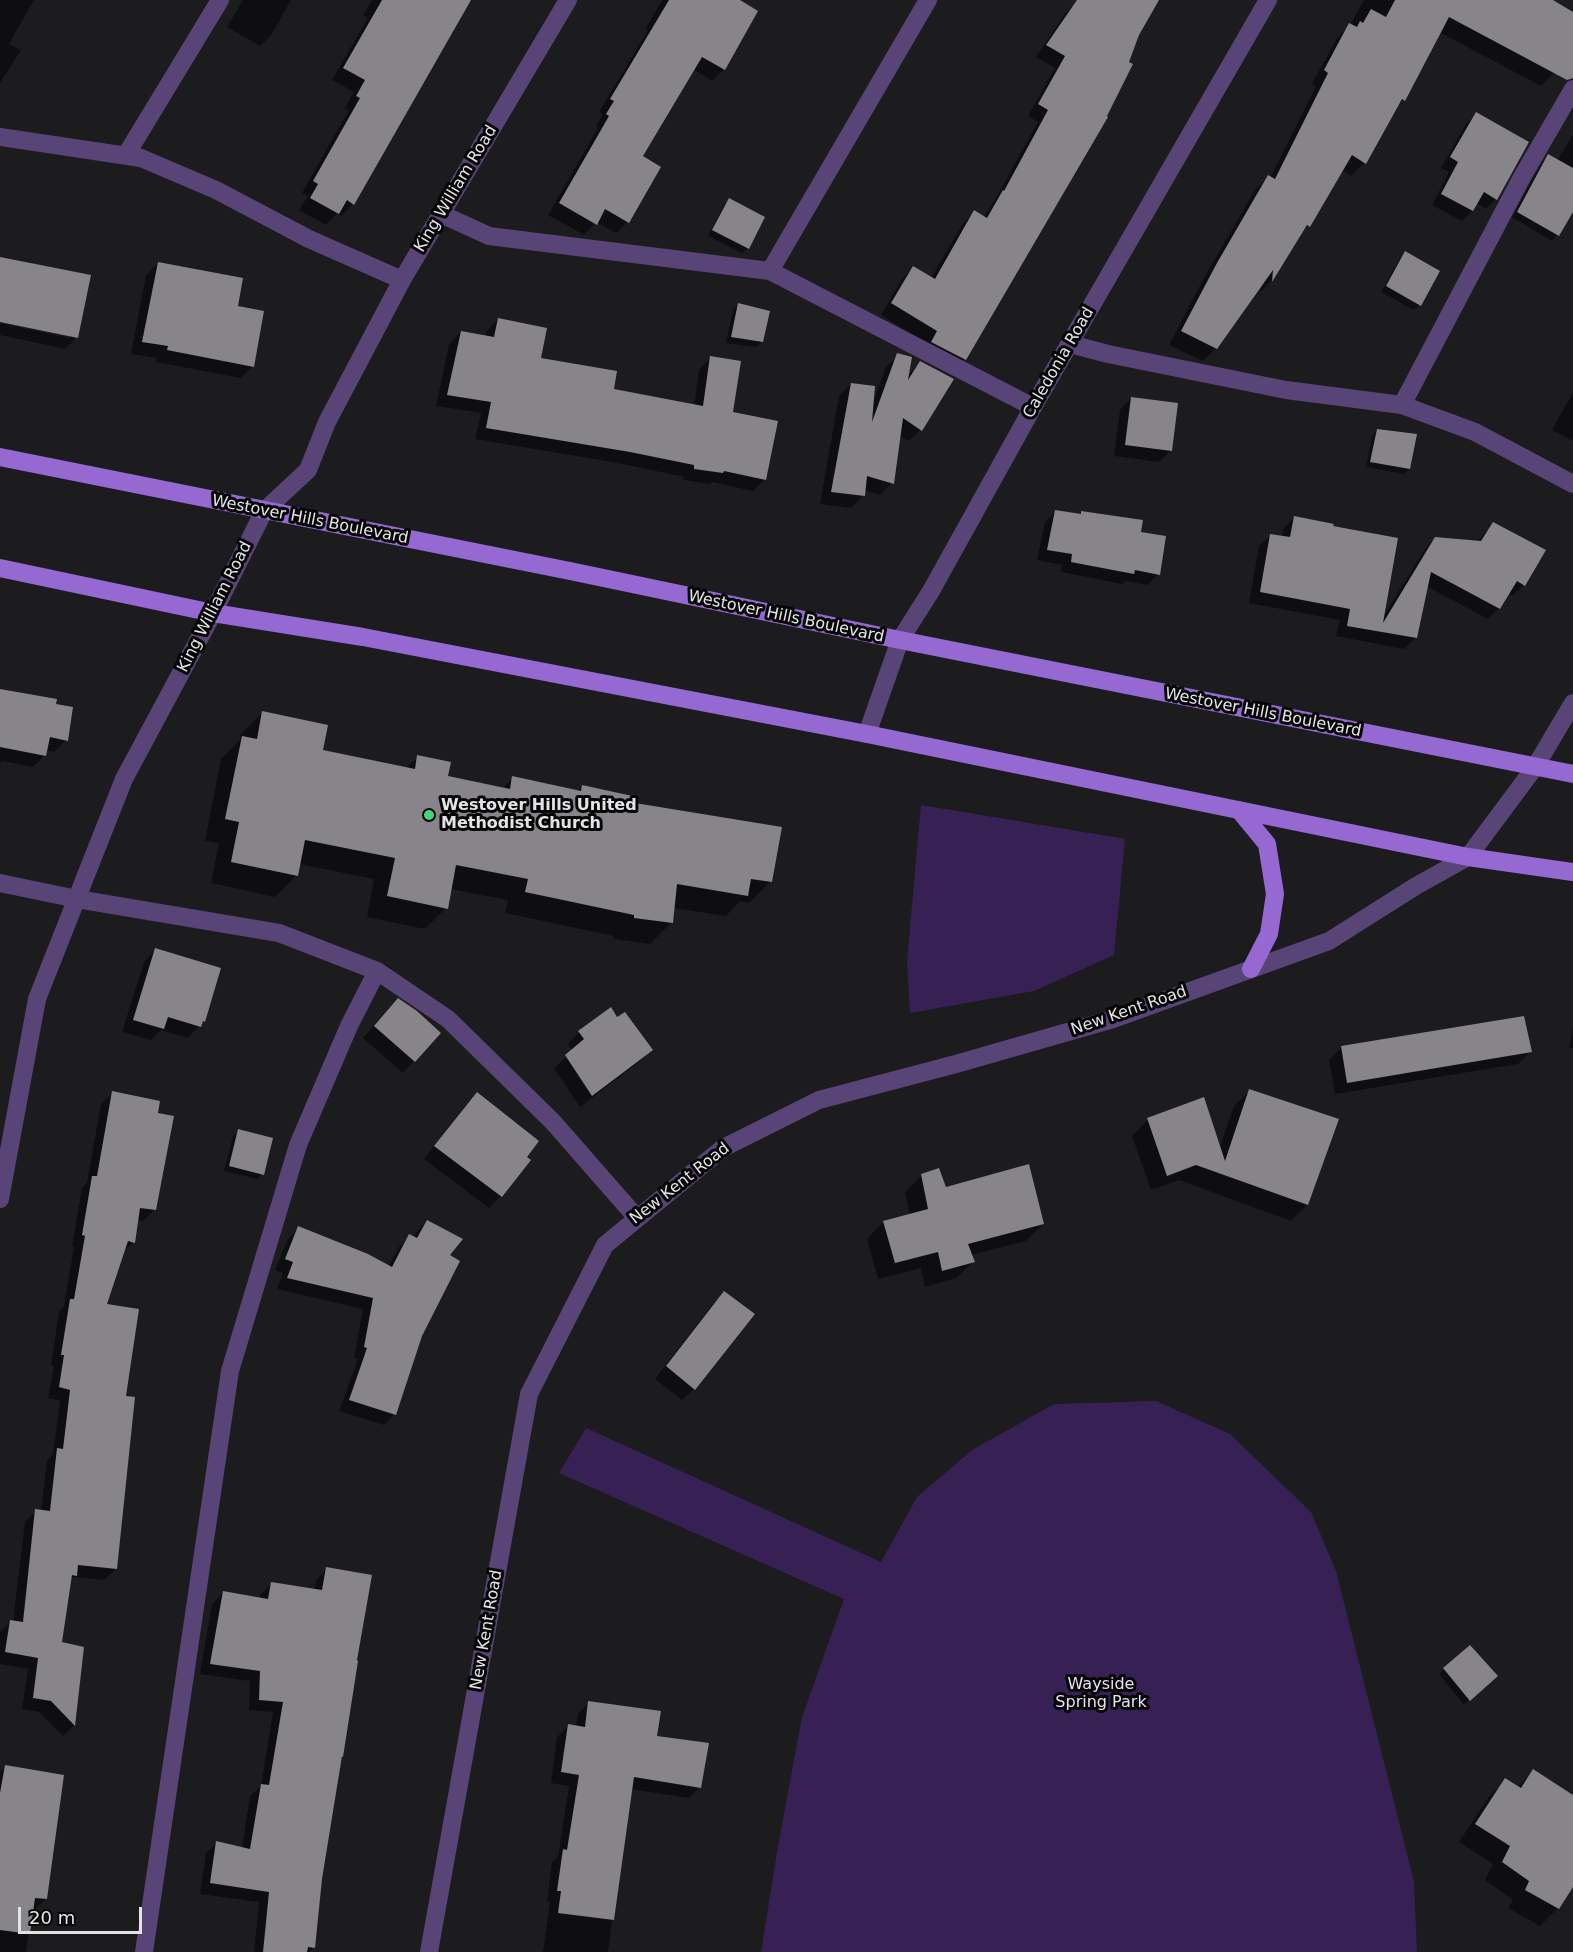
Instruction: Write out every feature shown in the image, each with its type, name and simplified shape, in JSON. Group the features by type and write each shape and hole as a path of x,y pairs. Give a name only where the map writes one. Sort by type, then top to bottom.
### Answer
{"main road":[{"name":"Westover Hills Boulevard","path":"0,457 1573,774"},
{"path":"0,568 213,613 375,640 867,734 1468,857 1573,872"},
{"path":"1239,810 1267,844 1275,894 1269,934 1251,969"}],"street":[{"path":"126,155 220,0"},
{"name":"King William Road","path":"0,1199 37,999 124,779 213,613 264,511 308,470 327,422 402,280 568,0"},
{"path":"770,271 928,0"},
{"name":"Caledonia Road","path":"867,734 900,640 931,591 1033,407 1268,0"},
{"path":"1402,405 1522,177 1573,89"},
{"path":"0,137 141,158 216,190 309,239 402,280"},
{"path":"441,214 489,236 770,271 1033,407"},
{"path":"1070,344 1108,354 1286,390 1402,405 1475,432 1573,484"},
{"name":"New Kent Road","path":"429,1952 529,1394 605,1245 723,1148 819,1100 1113,1019 1329,940 1468,857 1534,766 1573,703"},
{"path":"0,883 76,899 279,933 377,971 448,1019 553,1122 637,1218"},
{"path":"144,1952 230,1371 298,1145 349,1026 377,971"}],"green space":[{"path":"921,805 1125,839 1114,955 1034,991 910,1013 907,961"},
{"name":"Wayside Spring Park","path":"1156,1401 1230,1434 1311,1512 1336,1571 1414,1882 1417,1952 761,1952 802,1717 844,1599 559,1473 586,1428 881,1562 917,1497 972,1450 1054,1404"}],"building":[{"path":"382,0 471,0 354,205 347,200 339,214 310,198 318,184 313,181 360,98 356,96 365,80 343,68"},
{"path":"669,0 740,0 758,11 725,70 702,57 643,156 661,167 629,223 605,209 597,225 559,203 609,116 606,114 614,101 610,99"},
{"path":"1077,0 1159,0 1139,35 1129,62 1133,64 1108,117 966,360 931,342 937,331 891,303 913,266 935,279 974,210 987,218 1004,191 1048,110 1038,104 1065,56 1046,45"},
{"path":"1395,0 1553,0 1573,12 1573,78 1567,80 1449,17 1405,101 1402,99 1366,164 1352,155 1310,227 1307,225 1272,282 1273,270 1217,349 1181,331 1268,175 1275,179 1328,73 1324,70 1349,23 1357,27 1360,21 1363,23 1371,9 1386,17"},
{"path":"1476,112 1529,142 1497,200 1484,192 1473,211 1441,194 1458,162 1450,157"},
{"path":"1548,154 1573,168 1573,212 1559,236 1517,212"},
{"path":"729,198 765,217 749,249 712,230"},
{"path":"1405,251 1440,271 1421,306 1386,286"},
{"path":"0,257 91,275 78,338 0,322"},
{"path":"158,262 243,278 238,306 264,311 254,367 167,350 168,346 142,342"},
{"path":"738,303 770,311 763,342 731,337"},
{"path":"498,318 547,328 541,358 617,371 614,389 703,406 710,356 741,361 733,412 778,421 766,480 724,471 723,473 694,469 694,465 630,452 486,428 491,402 447,395 461,331 494,337"},
{"path":"897,353 912,357 908,380 920,361 954,379 922,431 903,418 894,484 867,476 865,496 831,492 851,383 875,386 872,422"},
{"path":"1131,397 1178,403 1172,451 1125,445"},
{"path":"1377,429 1417,434 1410,469 1370,462"},
{"path":"1055,510 1081,514 1081,511 1143,520 1141,532 1166,536 1160,575 1135,570 1134,574 1071,562 1072,554 1047,550"},
{"path":"1294,516 1398,538 1383,623 1435,537 1481,541 1493,522 1546,550 1525,586 1517,581 1500,609 1431,572 1417,638 1347,626 1350,609 1260,592 1270,534 1290,537"},
{"path":"0,689 57,699 56,704 73,707 68,741 50,737 46,756 0,747"},
{"name":"Westover Hills United Methodist Church","path":"262,711 328,725 323,750 415,769 417,755 451,762 448,776 510,789 512,776 581,791 582,785 637,797 635,803 782,827 772,882 751,879 748,896 677,884 673,923 634,918 634,915 525,892 528,879 456,865 448,909 387,896 395,858 305,840 298,876 231,862 239,822 225,819 242,736 257,739"},
{"path":"155,948 221,968 205,1022 203,1021 201,1027 168,1017 164,1029 133,1020"},
{"path":"398,998 417,1011 441,1033 415,1062 374,1026"},
{"path":"611,1007 617,1017 625,1012 653,1050 592,1096 565,1055 584,1039 578,1031"},
{"path":"1524,1016 1532,1052 1347,1083 1341,1046"},
{"path":"1249,1089 1339,1119 1308,1205 1196,1165 1167,1176 1147,1118 1204,1097 1225,1161"},
{"path":"112,1091 160,1101 158,1113 174,1116 156,1210 140,1208 135,1243 128,1241 107,1304 139,1309 126,1396 135,1397 117,1569 78,1565 77,1576 72,1575 62,1642 84,1647 75,1726 51,1701 33,1698 38,1658 5,1652 10,1620 23,1622 35,1509 50,1511 57,1448 63,1449 70,1390 59,1387 64,1355 61,1355 70,1299 74,1299 85,1236 82,1235 92,1176 97,1176"},
{"path":"477,1092 539,1141 527,1157 531,1160 502,1197 434,1146"},
{"path":"238,1129 273,1138 264,1175 229,1166"},
{"path":"1029,1164 1044,1224 968,1244 975,1262 942,1271 938,1252 895,1263 883,1221 928,1209 921,1174 939,1168 946,1187"},
{"path":"427,1220 463,1239 450,1255 460,1261 422,1336 396,1415 349,1400 367,1348 364,1347 373,1298 287,1278 293,1262 285,1259 298,1226 368,1254 392,1267 409,1234 417,1238"},
{"path":"724,1291 755,1314 695,1390 666,1366"},
{"path":"326,1567 372,1575 322,1879 315,1948 308,1947 307,1952 263,1952 269,1892 210,1883 216,1841 250,1849 261,1784 269,1785 283,1702 259,1700 260,1671 210,1664 223,1591 268,1599 271,1582 322,1590"},
{"path":"1470,1645 1498,1676 1470,1701 1443,1668"},
{"path":"588,1701 661,1711 657,1736 709,1743 701,1788 634,1777 614,1920 558,1913 561,1891 557,1891 563,1849 567,1850 579,1775 561,1772 568,1724 585,1727"},
{"path":"5,1765 64,1775 47,1899 35,1898 30,1934 0,1930 0,1793"},
{"path":"1533,1769 1573,1795 1573,1887 1559,1909 1525,1890 1529,1881 1502,1862 1510,1846 1475,1824 1505,1778 1521,1788"}],"place":[{"name":"Westover Hills United Methodist Church","path":"429,815"}]}
